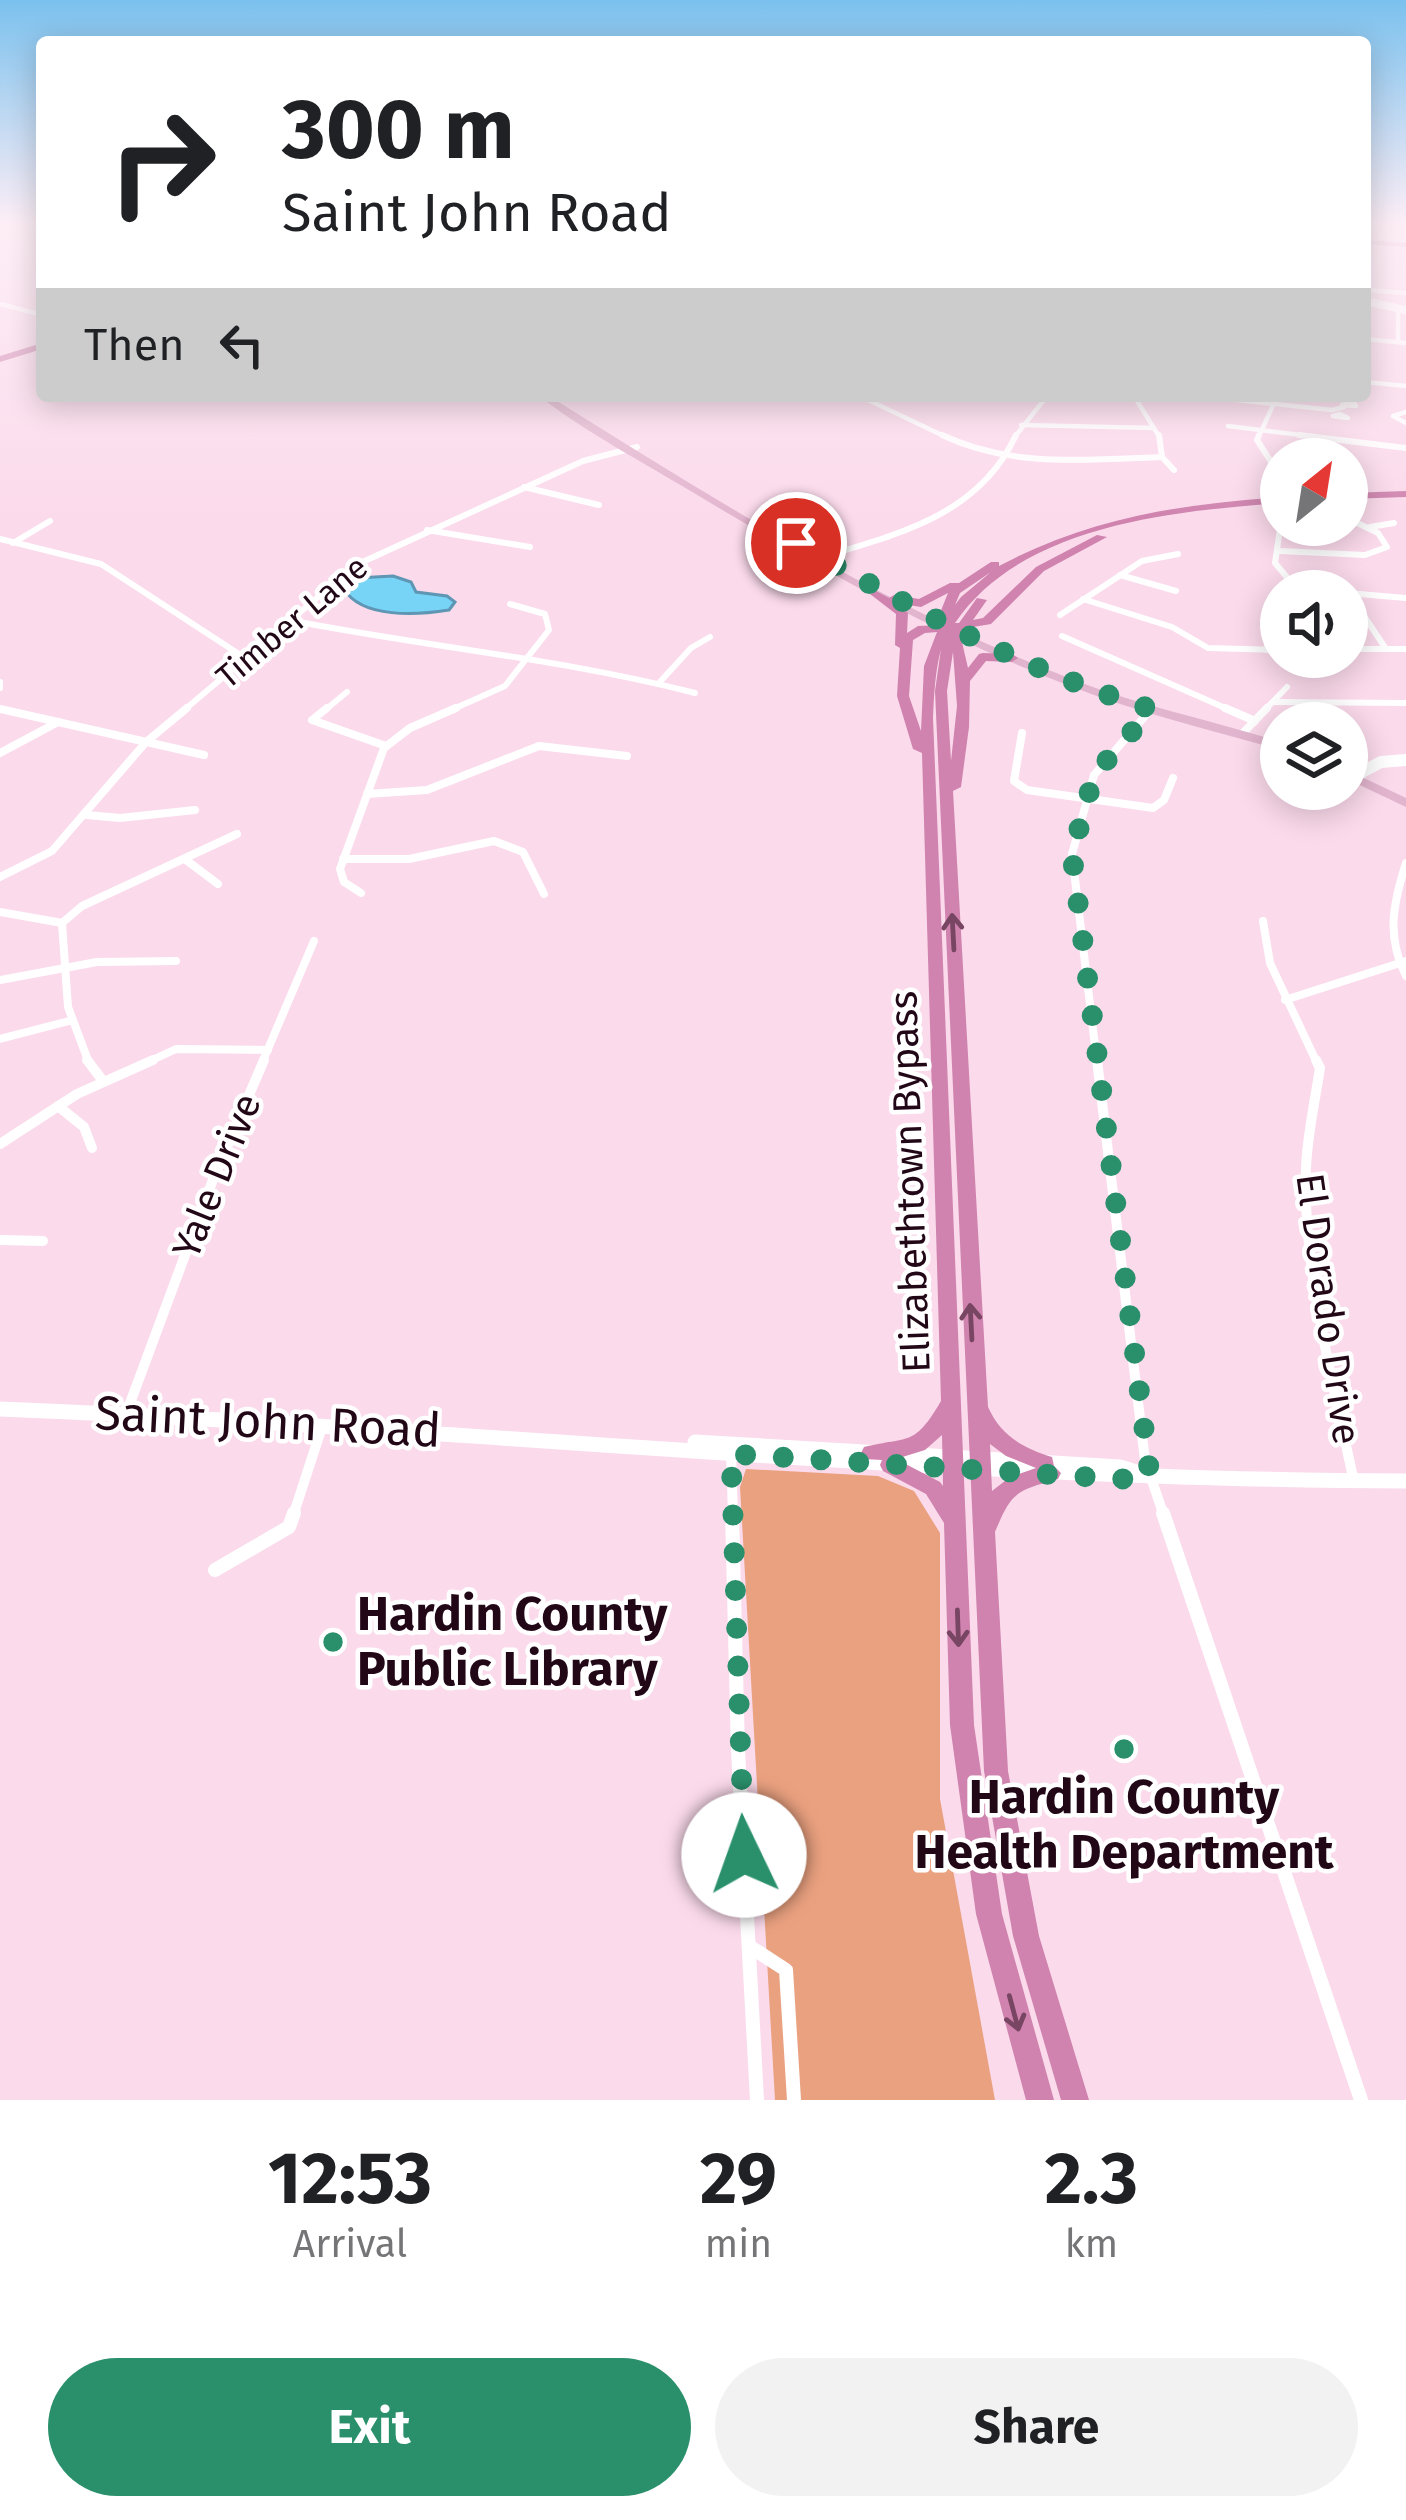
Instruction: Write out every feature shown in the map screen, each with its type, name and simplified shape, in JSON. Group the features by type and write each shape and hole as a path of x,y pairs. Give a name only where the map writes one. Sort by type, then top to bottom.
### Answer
{"highway":[{"path":"0,357 36,347"},
{"path":"1368,498 1406,496"},
{"name":"Elizabethtown Bypass","path":"1040,2100 998,1957 977,1854 962,1725 932,845 928,688 932,658 944,627 971,594 1010,566 1056,543 1124,524 1260,504"},
{"path":"886,596 910,604 932,600 987,568 1062,536 1124,524"},
{"path":"902,672 908,639 934,624 952,628 980,623 1060,556 1124,524"},
{"name":"Elizabethtown Bypass","path":"1075,2100 1026,1936 1003,1822 990,1707 941,682 950,642 969,612 1011,575 1060,548 1124,524"},
{"path":"948,828 965,685 964,642 952,628 948,604 955,591 987,568"},
{"path":"886,596 904,617 904,696 920,746 932,845"},
{"path":"998,651 988,633 1010,599"},
{"path":"965,685 972,666 983,657 1012,658"},
{"path":"880,1459 926,1441 940,1423 950,1394"},
{"path":"975,1395 994,1438 1048,1468"},
{"path":"880,1459 923,1480 941,1497 948,1508 956,1554"},
{"path":"983,1556 989,1517 999,1495 1048,1468"}],"main road":[{"path":"553,402 934,624"},
{"path":"564,402 633,448"},
{"path":"964,642 998,651 1073,684 1260,740"},
{"path":"1368,784 1406,803"}],"street":[{"path":"1371,339 1402,342 1402,328"},
{"path":"1371,383 1406,386"},
{"path":"872,402 965,448 1007,456 1068,460 1162,457"},
{"path":"817,558 944,516 1007,456 1021,424 1041,402"},
{"path":"1138,402 1154,428 1162,457 1174,470"},
{"path":"1260,445 1257,440 1275,402"},
{"path":"1289,402 1334,412 1344,406"},
{"path":"1406,412 1393,416 1406,423"},
{"path":"1021,424 1154,428"},
{"path":"1228,426 1406,448"},
{"name":"Timber Lane","path":"0,877 52,851 146,742 356,565 583,460 633,448"},
{"path":"524,487 599,505"},
{"path":"14,542 50,520"},
{"path":"1370,527 1394,523"},
{"path":"1280,550 1375,554 1387,545 1370,527"},
{"path":"427,530 530,547"},
{"path":"0,539 101,564 248,659"},
{"path":"1279,546 1276,565 1280,570"},
{"path":"1060,615 1142,561 1178,554"},
{"path":"101,564 110,559"},
{"path":"1120,575 1176,591"},
{"path":"1368,595 1406,598"},
{"path":"1083,599 1172,627 1199,645 1260,649"},
{"path":"361,893 341,878 343,860 386,746 410,728 506,686 549,630 550,620 541,611 510,604"},
{"path":"1368,622 1386,650"},
{"path":"292,623 598,668 694,693"},
{"path":"1061,636 1255,721"},
{"path":"658,684 691,649 710,637"},
{"path":"1368,650 1406,650"},
{"path":"1273,702 1287,686"},
{"path":"347,692 312,720 386,746"},
{"path":"1368,703 1406,703"},
{"path":"0,709 204,755"},
{"path":"1152,709 1108,756 1084,797 1072,858 1150,1476 1361,2100"},
{"path":"1242,734 1260,716"},
{"path":"0,753 58,722"},
{"path":"1022,733 1016,785 1027,790 1157,807 1173,778"},
{"path":"367,794 427,790 539,746 627,755"},
{"path":"1368,767 1406,760"},
{"path":"86,815 120,818 195,810"},
{"path":"62,923 82,906 237,834"},
{"path":"343,860 413,858 475,840 506,842 526,853 544,894"},
{"path":"186,860 218,884"},
{"path":"1406,863 1388,926 1406,976"},
{"path":"0,912 62,923"},
{"name":"El Dorado Drive","path":"1263,921 1270,963 1319,1068 1306,1165 1306,1204 1329,1363 1354,1482"},
{"path":"62,923 64,968 79,1051 103,1081"},
{"name":"Yale Drive","path":"126,1414 214,1177 314,941"},
{"path":"0,980 107,961 176,962"},
{"path":"1285,1000 1402,962"},
{"path":"0,1039 73,1020"},
{"path":"0,1144 103,1081 186,1047 268,1050"},
{"path":"58,1106 84,1127 92,1148"},
{"path":"0,1240 43,1241"},
{"name":"Saint John Road","path":"0,1409 1048,1468 1122,1479 1406,1481"},
{"path":"215,1570 290,1527 323,1424"},
{"path":"731,1449 738,1750 757,2100"},
{"path":"749,1946 786,1970 794,2100"}],"shaded area":[{"path":"746,1469 878,1476 914,1491 940,1533 940,1799 995,2100 775,2100 740,1487"}],"water":[{"path":"393,576 411,582 416,592 447,596 455,602 449,610 392,613 364,606 344,589 357,578"}],"place":[{"name":"Hardin County Public Library","path":"333,1642"},
{"name":"Hardin County Health Department","path":"1124,1749"}],"route":[{"path":"744,1855 731,1454 1122,1479 1150,1476 1072,854 1084,797 1094,775 1152,709 1012,658 887,596 796,543"}]}
